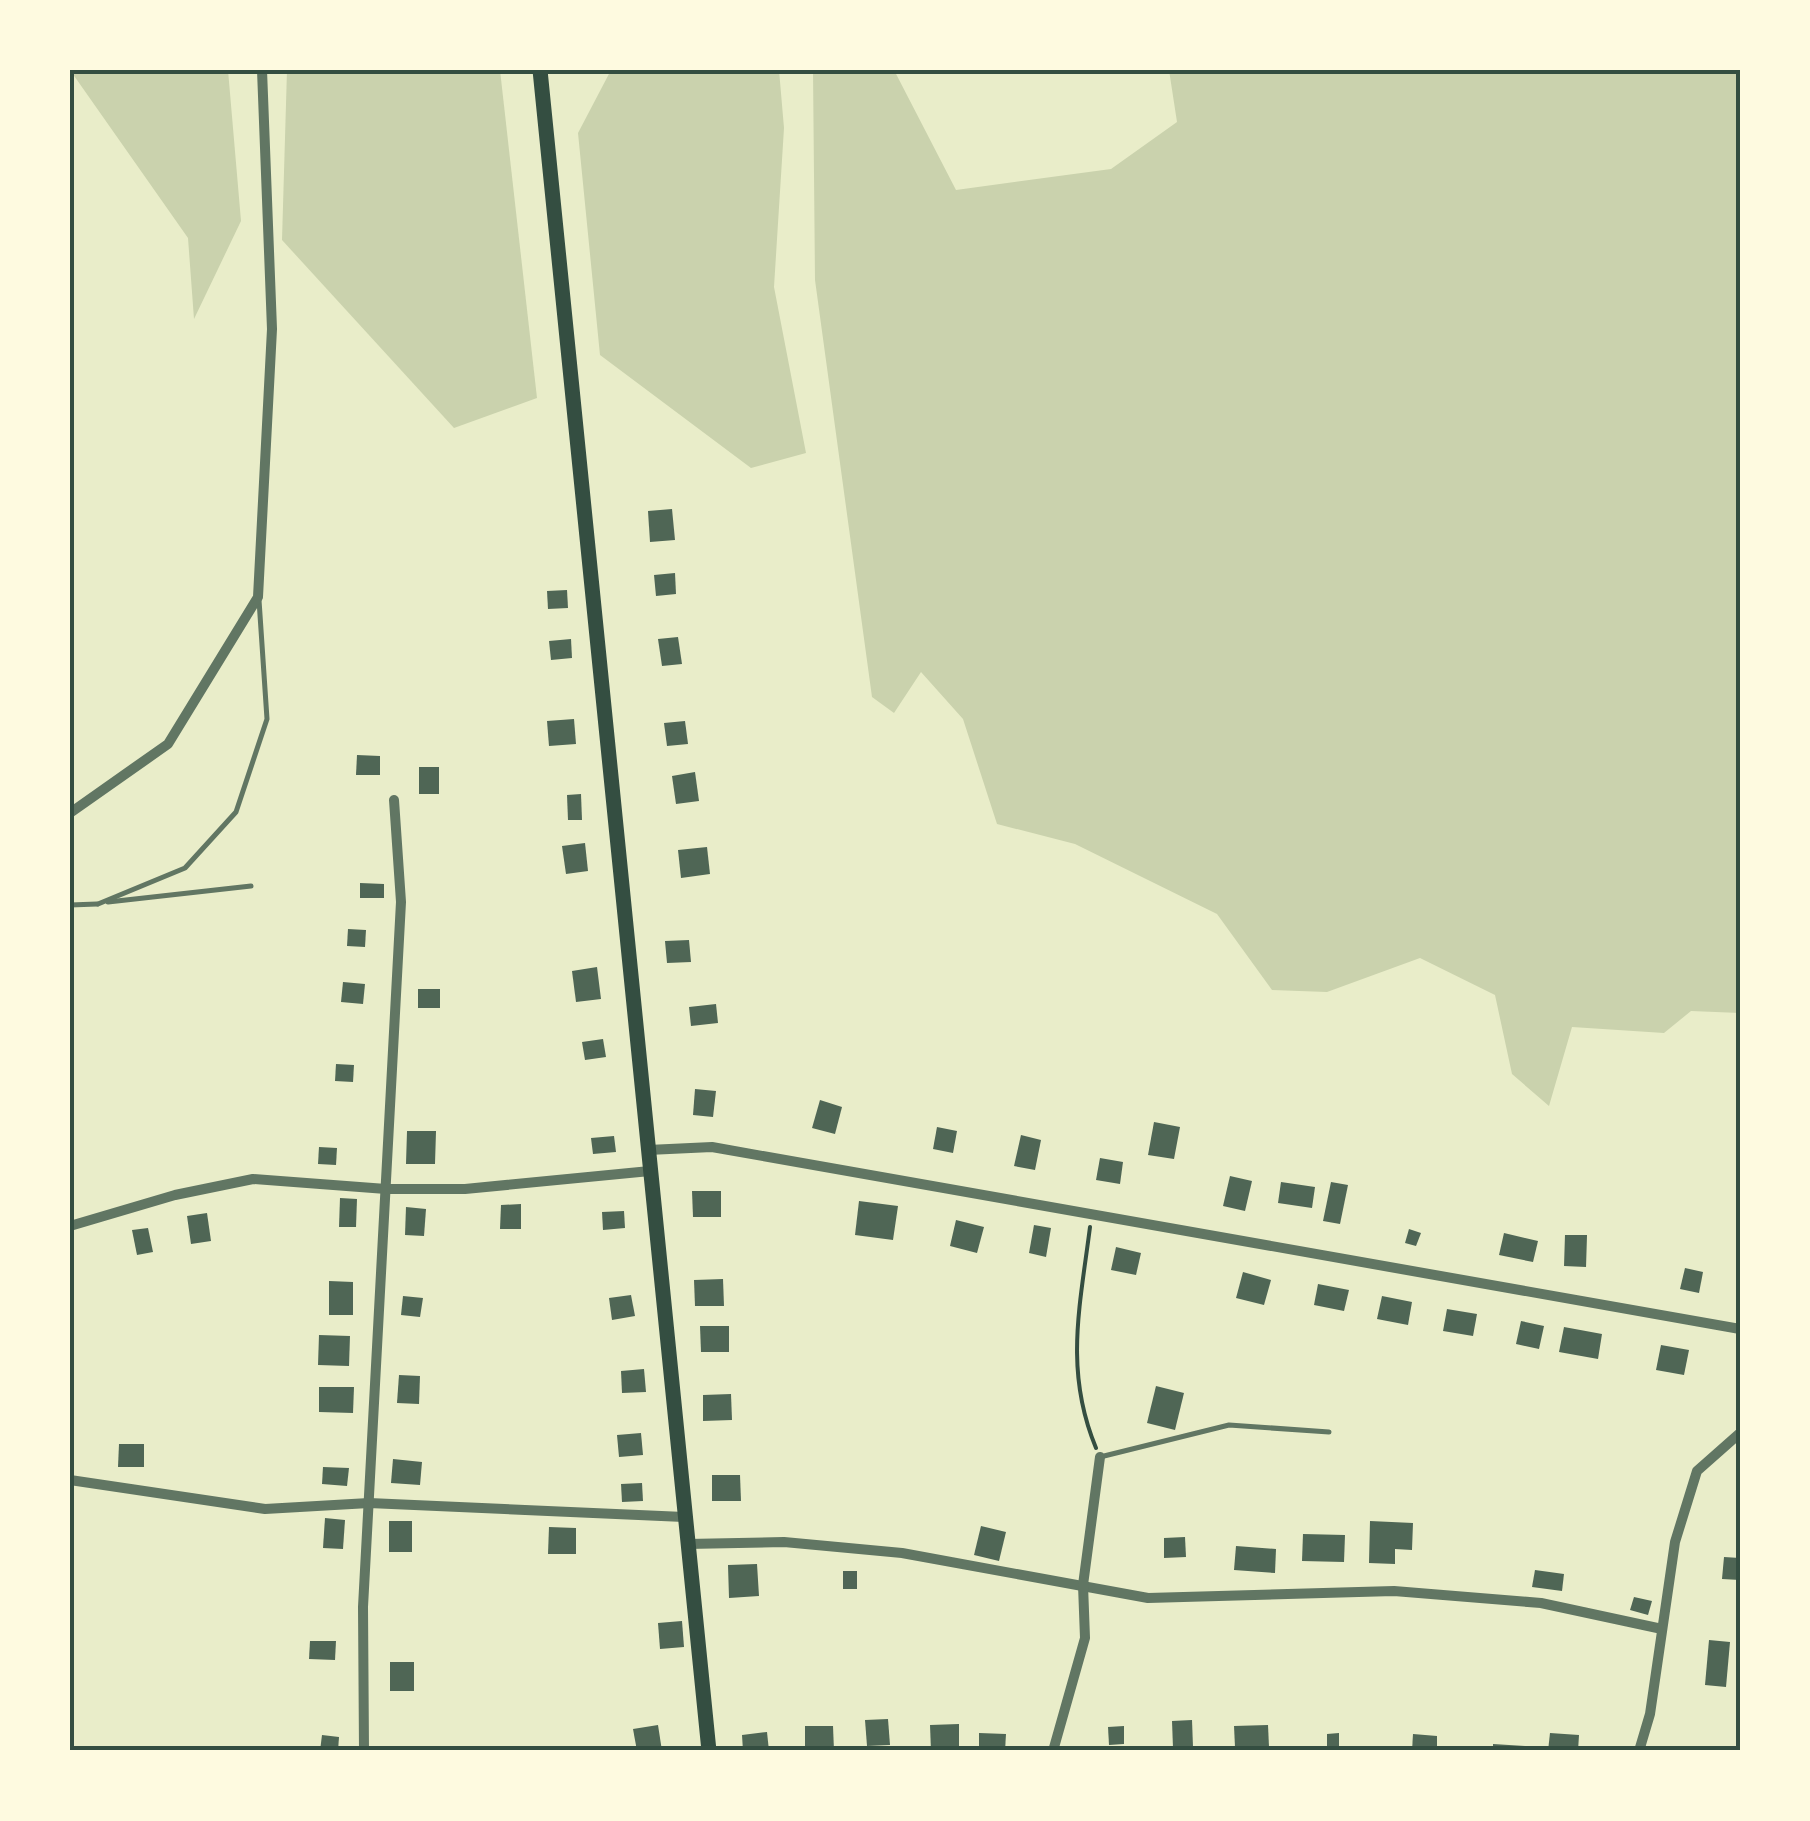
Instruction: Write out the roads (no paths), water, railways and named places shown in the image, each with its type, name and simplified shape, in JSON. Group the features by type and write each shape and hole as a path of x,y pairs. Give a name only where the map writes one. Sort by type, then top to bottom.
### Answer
{"highway":[{"path":"540,70 709,1751"}],"street":[{"path":"70,812 168,744 258,597 272,329 262,70"},
{"path":"364,1751 362,1607 401,902 394,800"},
{"path":"648,1150 712,1147 1740,1328"},
{"path":"70,1226 176,1195 254,1179 386,1189 465,1189 650,1171"},
{"path":"1639,1751 1650,1714 1676,1542 1697,1471 1740,1432"},
{"path":"1053,1751 1085,1638 1083,1585 1100,1457"},
{"path":"70,1480 265,1509 369,1503 684,1517"},
{"path":"687,1544 784,1542 902,1553 1148,1598 1394,1591 1540,1603 1662,1629"}],"lane":[{"path":"98,904 185,868 236,812 267,718 258,597"},
{"path":"70,905 251,886"},
{"path":"1100,1457 1229,1425 1329,1432"}]}
